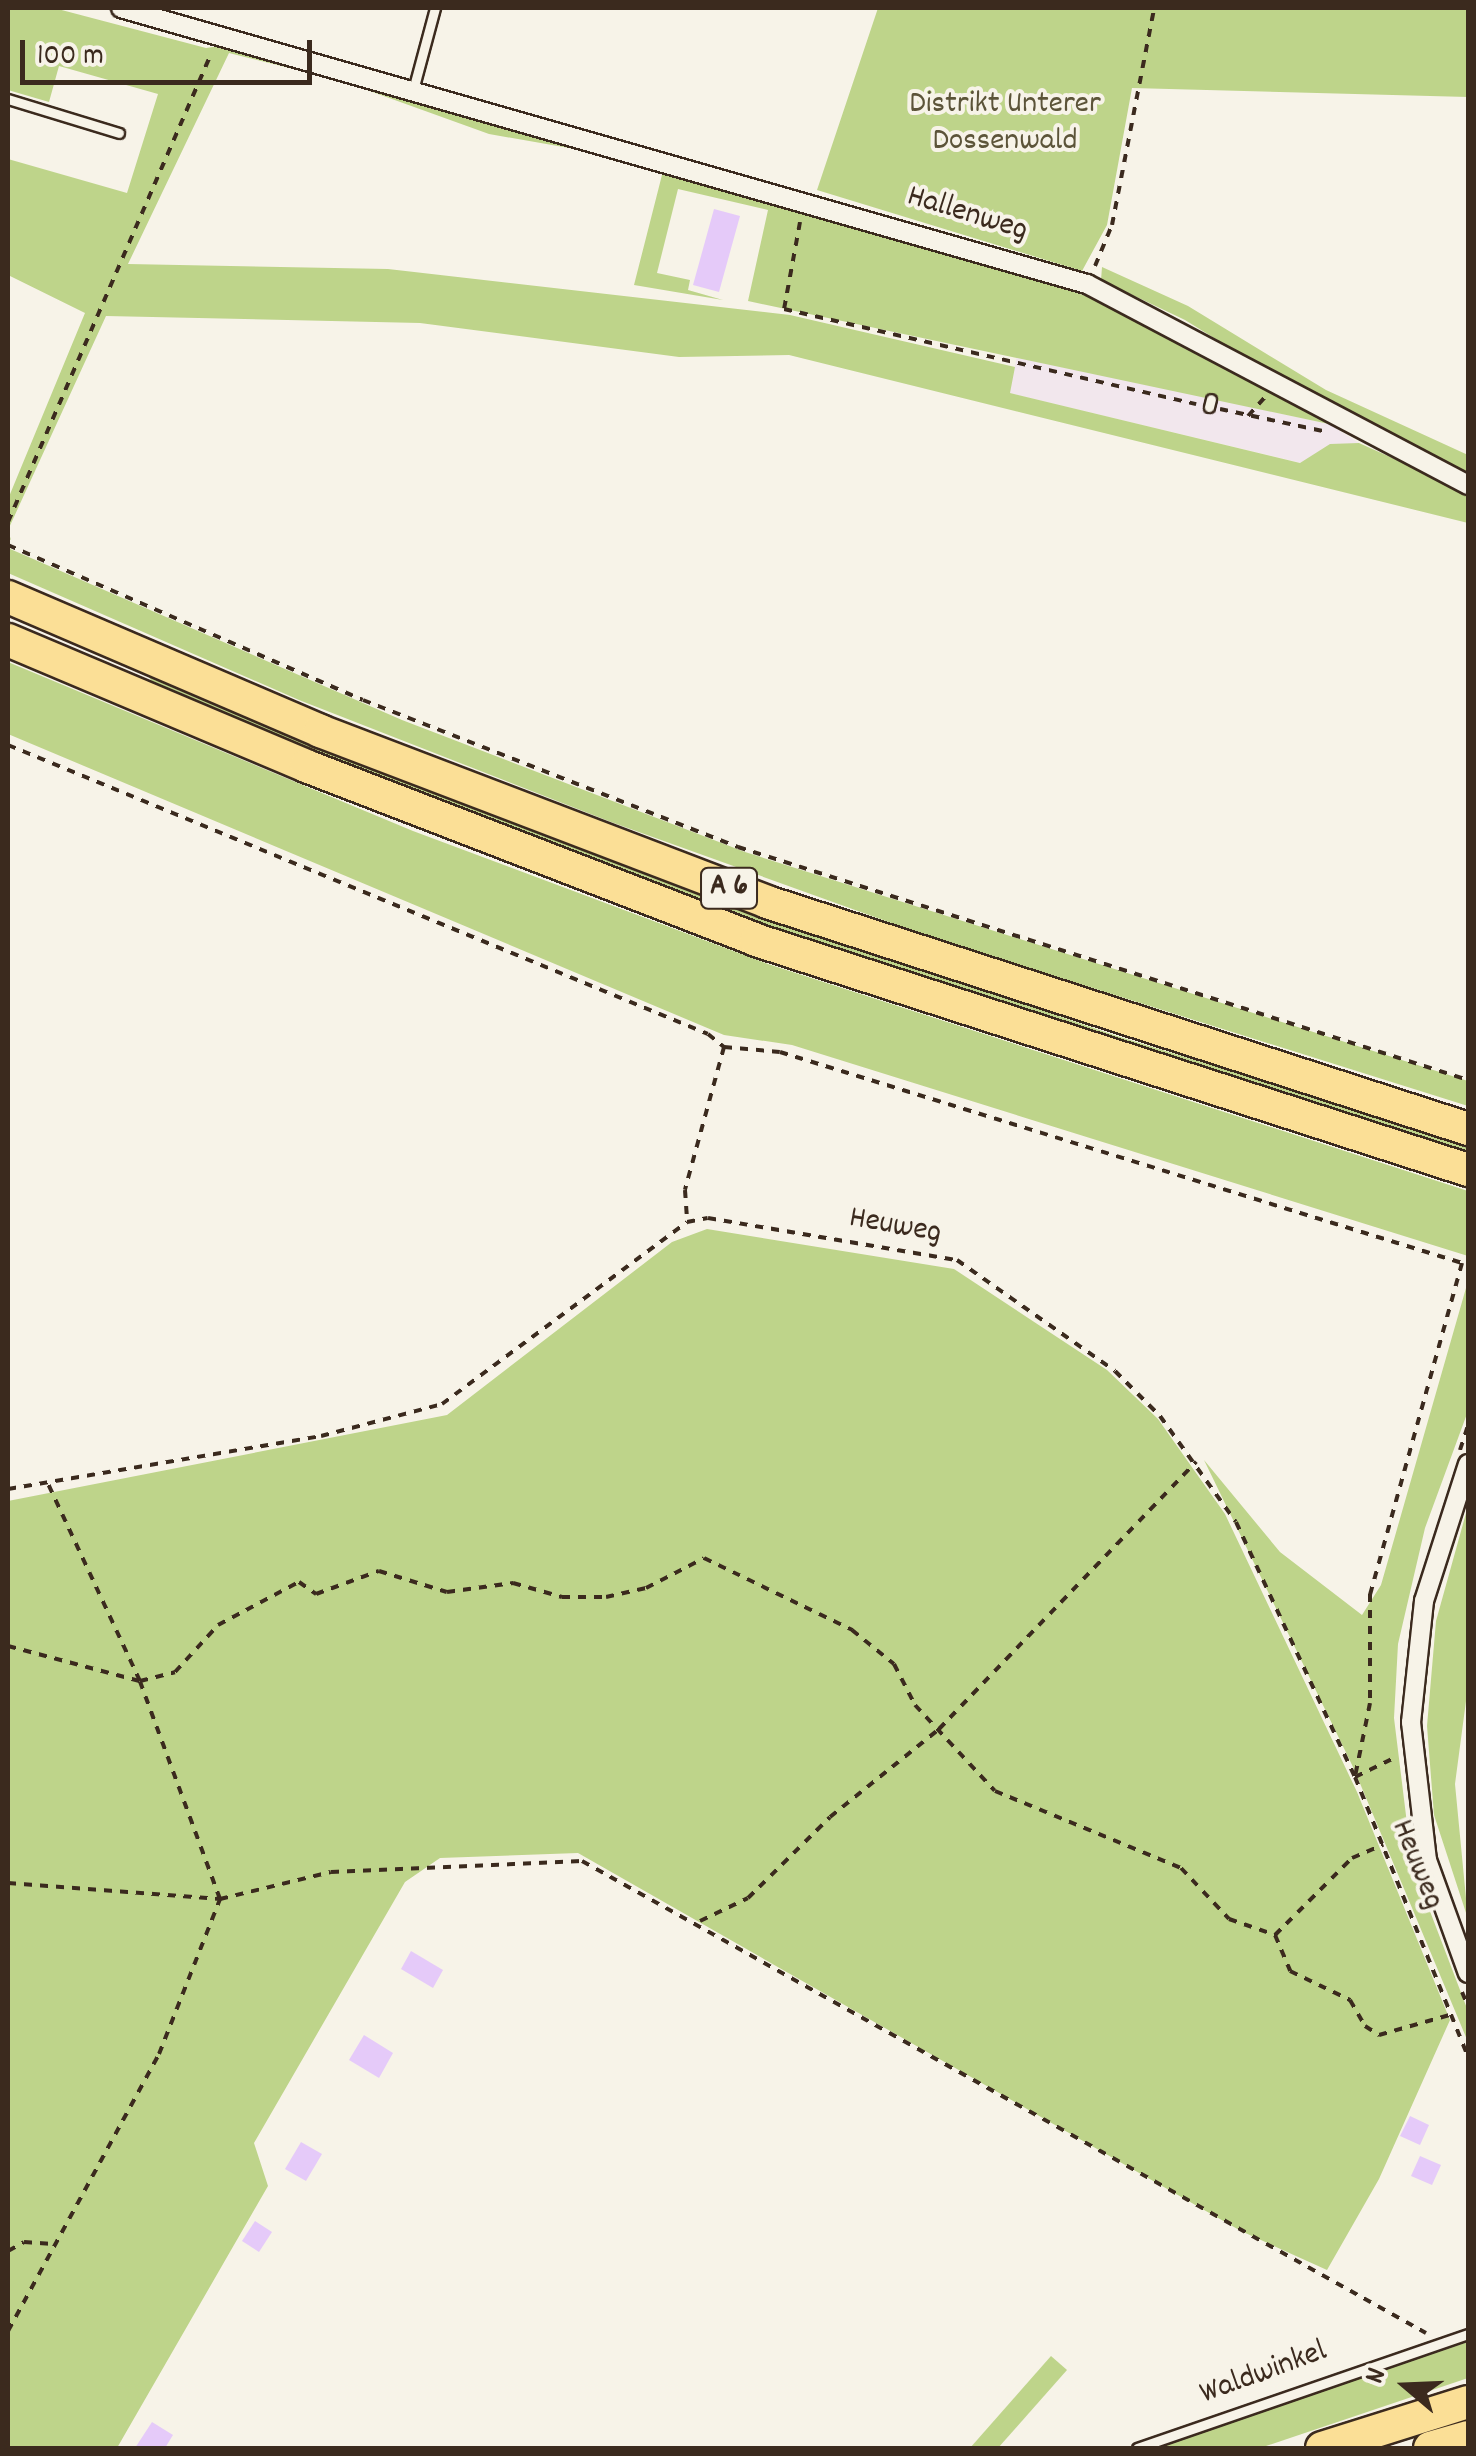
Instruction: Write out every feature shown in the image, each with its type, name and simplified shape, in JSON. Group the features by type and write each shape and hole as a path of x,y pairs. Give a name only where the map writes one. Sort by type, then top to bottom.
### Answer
{"highway":[{"name":"A 6","path":"8,598 320,730 767,902 1468,1129"},
{"name":"A 6","path":"8,640 306,766 756,940 1468,1170"},
{"path":"1322,2448 1468,2402"},
{"path":"1430,2448 1468,2437"}],"street":[{"name":"Hallenweg","path":"121,8 805,198 1087,284 1366,437 1468,484"},
{"path":"1468,1464 1424,1600 1411,1722 1427,1860 1468,1974"}],"lane":[{"path":"413,90 436,8"},
{"path":"8,99 119,133"},
{"name":"Waldwinkel","path":"1136,2448 1468,2334"}],"path":[{"path":"1087,284 1112,225 1154,8"},
{"path":"8,522 218,38"},
{"path":"805,198 784,308 1210,403 1248,416 1366,437"},
{"path":"1248,416 1275,384"},
{"path":"8,545 363,700 738,846 1468,1080"},
{"path":"8,744 724,1047 780,1052 1462,1263 1370,1594 1370,1702 1355,1777"},
{"path":"8,1489 320,1436 442,1404 687,1222 685,1190 724,1047"},
{"name":"Heuweg","path":"687,1222 708,1218 957,1260 1116,1371 1196,1462 1236,1522 1355,1777 1468,2056"},
{"path":"700,1921 748,1898 830,1817 939,1729 1196,1462"},
{"path":"8,2331 159,2054 220,1899 140,1681 47,1482"},
{"path":"8,1646 140,1681 175,1672 218,1626 298,1582 316,1594 379,1571 446,1592 513,1583 562,1597 606,1597 646,1588 704,1558 852,1630 894,1664 915,1705 994,1791 1152,1851 1228,1919 1275,1935 1290,1971 1331,1985 1379,2034 1453,2014"},
{"path":"1355,1777 1399,1755"},
{"path":"1275,1935 1352,1858 1383,1845"},
{"path":"8,1884 220,1899 331,1872 582,1861 700,1921 1014,2108 1373,2299 1437,2343"},
{"path":"8,2252 24,2242 53,2244"}],"shaded area":[{"path":"1017,356 1329,424 1359,443 1301,463 1009,393"}],"green space":[{"path":"8,8 54,8 206,48 226,45 660,164 489,134 342,81 229,53 128,264 388,269 790,315 1015,367 1010,393 1300,463 1330,444 1359,443 1468,492 1468,523 789,355 679,357 420,323 106,316 8,530 8,499 85,313 8,275 8,159 127,193 158,94 59,66 49,102 8,90"},
{"name":"Distrikt Unterer Dossenwald","path":"878,8 1468,8 1468,97 1132,88 1107,225 1082,271 817,190"},
{"path":"663,171 911,238 1095,299 1176,335 1329,424 748,301 768,210 678,189 657,273 690,280 688,290 723,300 634,285"},
{"path":"1102,267 1188,306 1326,390 1468,455 1468,474 1318,402 1185,320 1101,280"},
{"path":"8,548 402,720 745,852 1468,1081 1468,1106 933,938 611,822 299,700 8,573"},
{"path":"8,662 413,831 768,964 1468,1191 1468,1256 792,1045 724,1035 8,734"},
{"path":"147,674 724,901 1117,1036 1468,1144 1468,1155 869,965 515,835 154,685"},
{"path":"707,1229 954,1269 1107,1370 1158,1419 1225,1514 1357,1792 1450,2020 1379,2179 1327,2270 1241,2231 578,1853 440,1858 405,1882 254,2143 268,2186 117,2448 8,2448 8,1501 447,1415 672,1242"},
{"path":"1468,1281 1468,1411 1425,1528 1398,1644 1394,1718 1412,1864 1468,2011 1468,2042 1354,1769 1204,1460 1280,1552 1362,1615 1381,1585"},
{"path":"1468,1506 1468,1686 1455,1784 1468,1919 1434,1815 1427,1726 1436,1621"},
{"path":"1468,2342 1468,2378 1260,2448 1148,2448"},
{"path":"1051,2356 1067,2370 998,2448 970,2448"}],"building":[{"path":"714,209 740,216 719,292 693,285"},
{"path":"411,1951 443,1970 433,1988 401,1969"},
{"path":"364,2035 393,2053 379,2078 349,2060"},
{"path":"1410,2116 1429,2125 1420,2145 1400,2136"},
{"path":"301,2142 322,2154 306,2181 285,2169"},
{"path":"1420,2156 1441,2165 1432,2185 1411,2176"},
{"path":"255,2221 272,2232 259,2252 242,2241"},
{"path":"152,2422 173,2435 165,2448 135,2448"}]}
